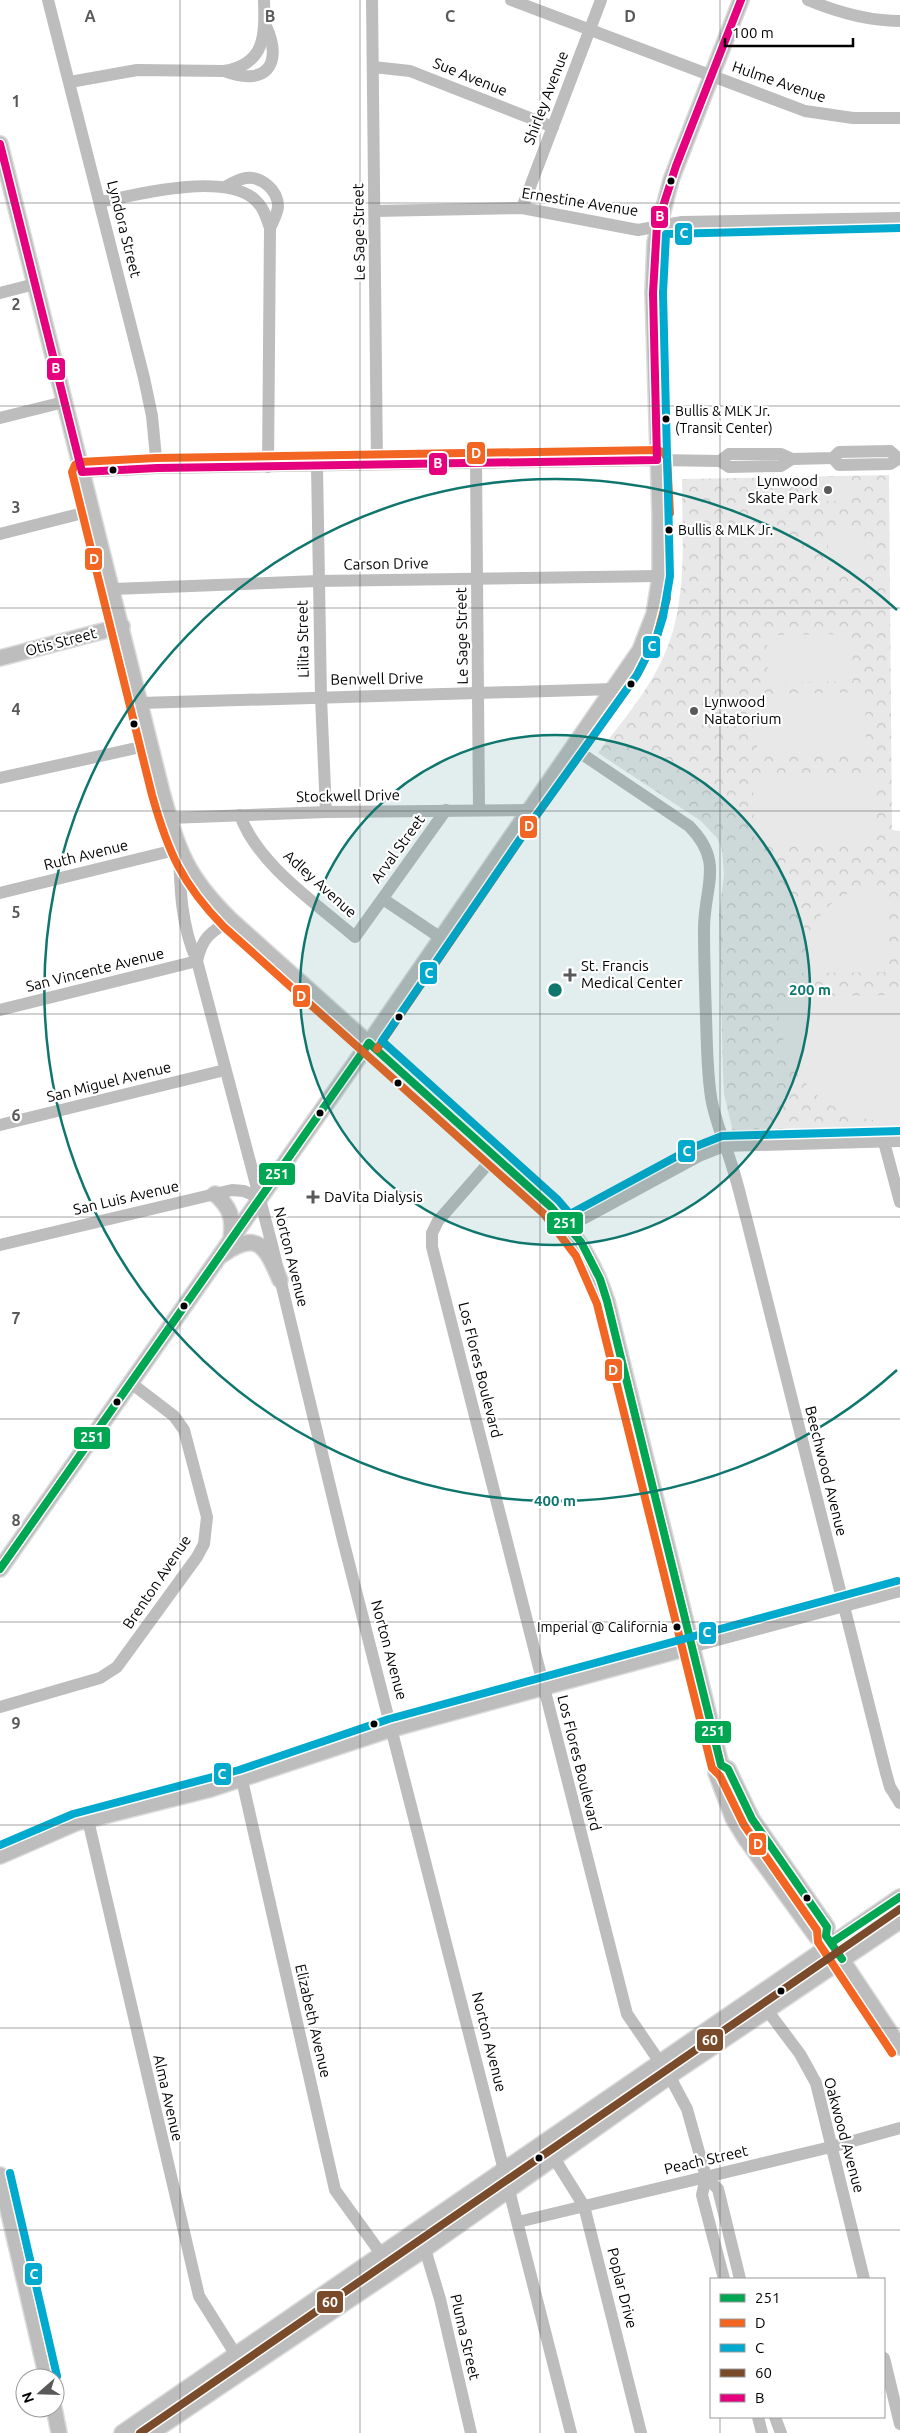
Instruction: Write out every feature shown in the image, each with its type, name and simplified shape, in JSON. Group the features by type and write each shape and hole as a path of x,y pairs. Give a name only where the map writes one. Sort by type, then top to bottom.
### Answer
{"main road":[{"path":"0,1570 215,1260 369,1043 528,810 615,689 640,650 648,632 656,605 660,576 660,514 653,293 654,251 658,225 673,173 741,0"},
{"path":"0,144 3,168 35,284 150,744 179,849 193,878 202,891 231,920 551,1207 581,1242 591,1260 607,1301 721,1765 716,1773 733,1818 745,1838 816,1936 828,1940 842,1958 900,2047"},
{"name":"Otis Street","path":"0,658 122,626"},
{"path":"215,1194 223,1201 230,1212 233,1222 231,1238"},
{"path":"215,1260 239,1244 254,1242 265,1248 280,1280"},
{"path":"0,1856 88,1820 242,1780 392,1729 691,1647"},
{"path":"122,2433 660,2062 828,1940 900,1896"},
{"path":"151,2433 425,2249 842,1958 900,1921"},
{"path":"0,2179 45,2368"},
{"path":"425,2249 422,2237 452,2214 454,2204"},
{"path":"356,2295 360,2283 384,2263 382,2255"},
{"path":"56,2418 60,2433"}],"street":[{"name":"Lyndora Street","path":"48,0 147,393 157,468"},
{"path":"70,82 137,70 224,71 236,69 254,56 262,46 265,24 264,0"},
{"name":"Le Sage Street","path":"372,0 377,464"},
{"name":"Hulme Avenue","path":"511,0 797,108 826,116 900,118"},
{"name":"Shirley Avenue","path":"522,208 600,0"},
{"path":"808,0 844,14 877,20 900,20"},
{"path":"224,71 251,78 264,72 271,62 274,51 265,24"},
{"name":"Sue Avenue","path":"373,67 410,71 553,127"},
{"path":"100,202 160,189 224,186 248,178 258,179 268,185 277,197 278,206 270,228"},
{"path":"224,186 242,191 254,199 264,210 270,228 268,467"},
{"name":"Ernestine Avenue","path":"375,211 522,208 638,230 682,222 900,218"},
{"path":"0,293 35,284"},
{"path":"0,418 64,402"},
{"path":"82,472 157,468 658,460 720,461 729,467 781,466 792,459 833,458 839,465 890,464 899,458"},
{"name":"Le Sage Street","path":"476,462 479,809"},
{"name":"Lilita Street","path":"317,466 318,581 326,812"},
{"path":"0,534 91,511"},
{"name":"Carson Drive","path":"112,589 318,581 660,576"},
{"name":"Benwell Drive","path":"140,703 321,696 479,694 615,689"},
{"path":"0,778 150,744"},
{"name":"Beechwood Avenue","path":"573,748 689,826 704,842 708,852 711,873 704,928 708,1072 715,1114 724,1146 733,1168 886,1773 890,1787 900,1803"},
{"name":"Arval Street","path":"441,938 383,899 446,810"},
{"name":"Stockwell Drive","path":"169,818 326,812 528,810"},
{"name":"Adley Avenue","path":"240,815 245,830 270,862 355,937 383,899"},
{"name":"Ruth Avenue","path":"0,893 179,849"},
{"name":"Norton Avenue","path":"179,849 181,898 189,944 197,961 260,1198 392,1729 571,2433"},
{"path":"197,961 200,946 208,935 231,920"},
{"name":"San Vincente Avenue","path":"0,1010 197,961"},
{"name":"San Miguel Avenue","path":"0,1125 225,1070"},
{"path":"884,1142 900,1202"},
{"path":"568,1227 698,1156 724,1146 900,1142"},
{"name":"Los Flores Boulevard","path":"494,1157 438,1221 432,1233 432,1246 627,2014 670,2077 687,2109 706,2177 702,2195 724,2278"},
{"name":"San Luis Avenue","path":"0,1245 232,1190 244,1191 260,1198"},
{"name":"Brenton Avenue","path":"0,1707 100,1678 117,1667 158,1612 204,1544 207,1517 180,1422 131,1383"},
{"path":"691,1647 900,1591"},
{"name":"Elizabeth Avenue","path":"242,1780 335,2190 382,2255"},
{"name":"Alma Avenue","path":"88,1820 199,2296 246,2371"},
{"name":"Oakwood Avenue","path":"768,2010 800,2054 816,2083 864,2278"},
{"name":"Peach Street","path":"518,2222 831,2147 900,2128"},
{"name":"Poplar Drive","path":"554,2158 584,2206 641,2433"},
{"name":"Los Flores Boulevard","path":"706,2177 718,2189 740,2278"},
{"name":"Pluma Street","path":"425,2249 440,2299 471,2433"},
{"path":"885,2362 900,2424"},
{"path":"758,2418 762,2433"},
{"path":"775,2418 781,2433"}],"green space":[{"path":"889,475 892,830 900,831 900,1126 733,1132 724,1094 723,1073 719,914 724,875 722,849 717,838 701,821 598,753 648,686 670,641 680,596 682,572 682,479"},
{"name":"Lynwood Skate Park","path":"852,476 852,501 809,501 804,497 804,488 811,486 822,477"},
{"path":"828,530 861,530 861,549 828,549"},
{"path":"829,552 862,552 862,571 829,571"},
{"path":"852,634 853,681 768,683 767,635"},
{"path":"865,692 866,753 757,755 756,694"},
{"path":"873,776 875,843 754,845 753,779"},
{"path":"887,885 888,967 884,972 802,973 804,954 809,938 825,910 836,900 850,892 867,887"},
{"path":"890,991 900,991 900,1122 872,1120 848,1113 827,1103 810,1088 796,1070 786,1048 780,1024 777,997 885,995"}],"transit line":[{"name":"B","path":"0,144 82,472 157,468 657,460 653,293 657,225 676,166 741,0"},
{"name":"C","path":"900,228 666,234 663,293 670,576 663,617 657,636 637,675 536,816 382,1041 558,1200 570,1214 694,1147 722,1136 900,1131"},
{"name":"D","path":"670,513 667,458 664,453 658,450 156,458 80,462 75,465 72,472 152,795 164,834 178,866 197,896 224,927 544,1214 576,1256 597,1304 712,1768 720,1776 744,1825 817,1930 818,1942 892,2053"},
{"name":"D","path":"377,1049 536,816 637,675 657,636 667,598"},
{"name":"251","path":"369,1043 551,1207 581,1242 600,1279 607,1301 721,1765 728,1769 752,1819 827,1927 826,1936 842,1959"},
{"name":"251","path":"0,1569 369,1043"},
{"name":"C","path":"0,1845 73,1814 239,1770 389,1719 897,1581"},
{"name":"251","path":"831,1943 900,1897"},
{"name":"60","path":"140,2433 900,1909"},
{"name":"C","path":"10,2173 55,2368"}],"place":[{"name":"Bullis & MLK Jr. (Transit Center)","path":"666,419"},
{"name":"Lynwood Skate Park","path":"828,490"},
{"name":"Bullis & MLK Jr.","path":"669,530"},
{"name":"Lynwood Natatorium","path":"694,711"},
{"name":"St. Francis Medical Center","path":"570,975"},
{"name":"DaVita Dialysis","path":"313,1197"},
{"name":"Imperial @ California","path":"677,1627"}]}
